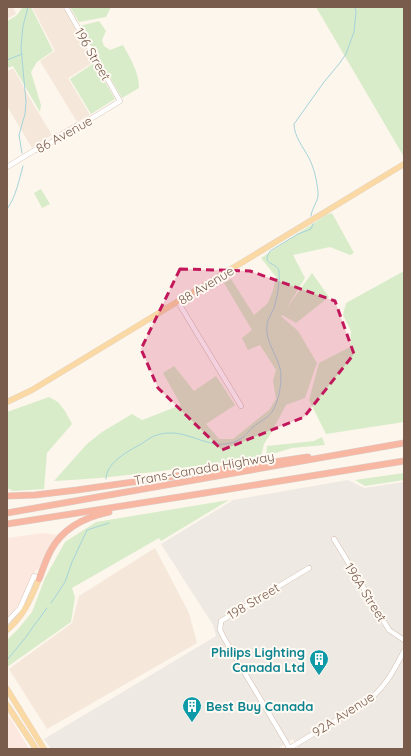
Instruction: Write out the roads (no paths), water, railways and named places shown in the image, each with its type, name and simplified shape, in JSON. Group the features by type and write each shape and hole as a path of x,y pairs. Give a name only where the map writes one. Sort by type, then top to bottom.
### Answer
{"highway":[{"name":"Trans-Canada Highway","path":"7,513 404,443"},
{"path":"7,496 64,492 294,458 351,452"},
{"name":"Trans-Canada Highway","path":"7,524 404,461"},
{"path":"37,578 55,544 66,532 80,522 100,514 169,499"}],"main road":[{"name":"88 Avenue","path":"7,402 32,390 404,164"},
{"path":"7,630 26,609 37,578"},
{"path":"7,689 44,749"},
{"path":"7,705 36,749"},
{"path":"7,716 14,715"}],"street":[{"name":"196 Street","path":"66,7 120,101"},
{"name":"86 Avenue","path":"7,167 35,150 41,149 57,137 84,123 120,101"},
{"path":"178,302 241,406"},
{"name":"196A Street","path":"334,539 390,630 404,640"},
{"name":"198 Street","path":"289,749 220,630 221,621 309,568"},
{"path":"7,622 20,608 37,578"},
{"name":"92A Avenue","path":"289,749 374,696 385,684 404,651"}],"waterway":[{"path":"22,153 19,135 25,114 26,102 21,47 23,26 28,7"},
{"path":"311,216 318,195 317,183 309,158 297,137 294,124 346,54 354,32 355,7"},
{"path":"7,60 22,54"},
{"path":"7,209 15,194 23,166"},
{"path":"106,479 107,473 114,462 151,437 166,433 188,436 214,444 232,443 242,438 272,412 281,384 281,373 269,342 267,331 269,318 276,300 279,285 279,272 278,269 268,262 267,259 270,251 298,234 311,229 313,224"},
{"path":"51,603 65,582 72,562 87,530 109,523"},
{"path":"7,660 47,608"}],"place":[{"name":"Philips Lighting Canada Ltd","path":"319,676"},
{"name":"Best Buy Canada","path":"192,723"}]}
